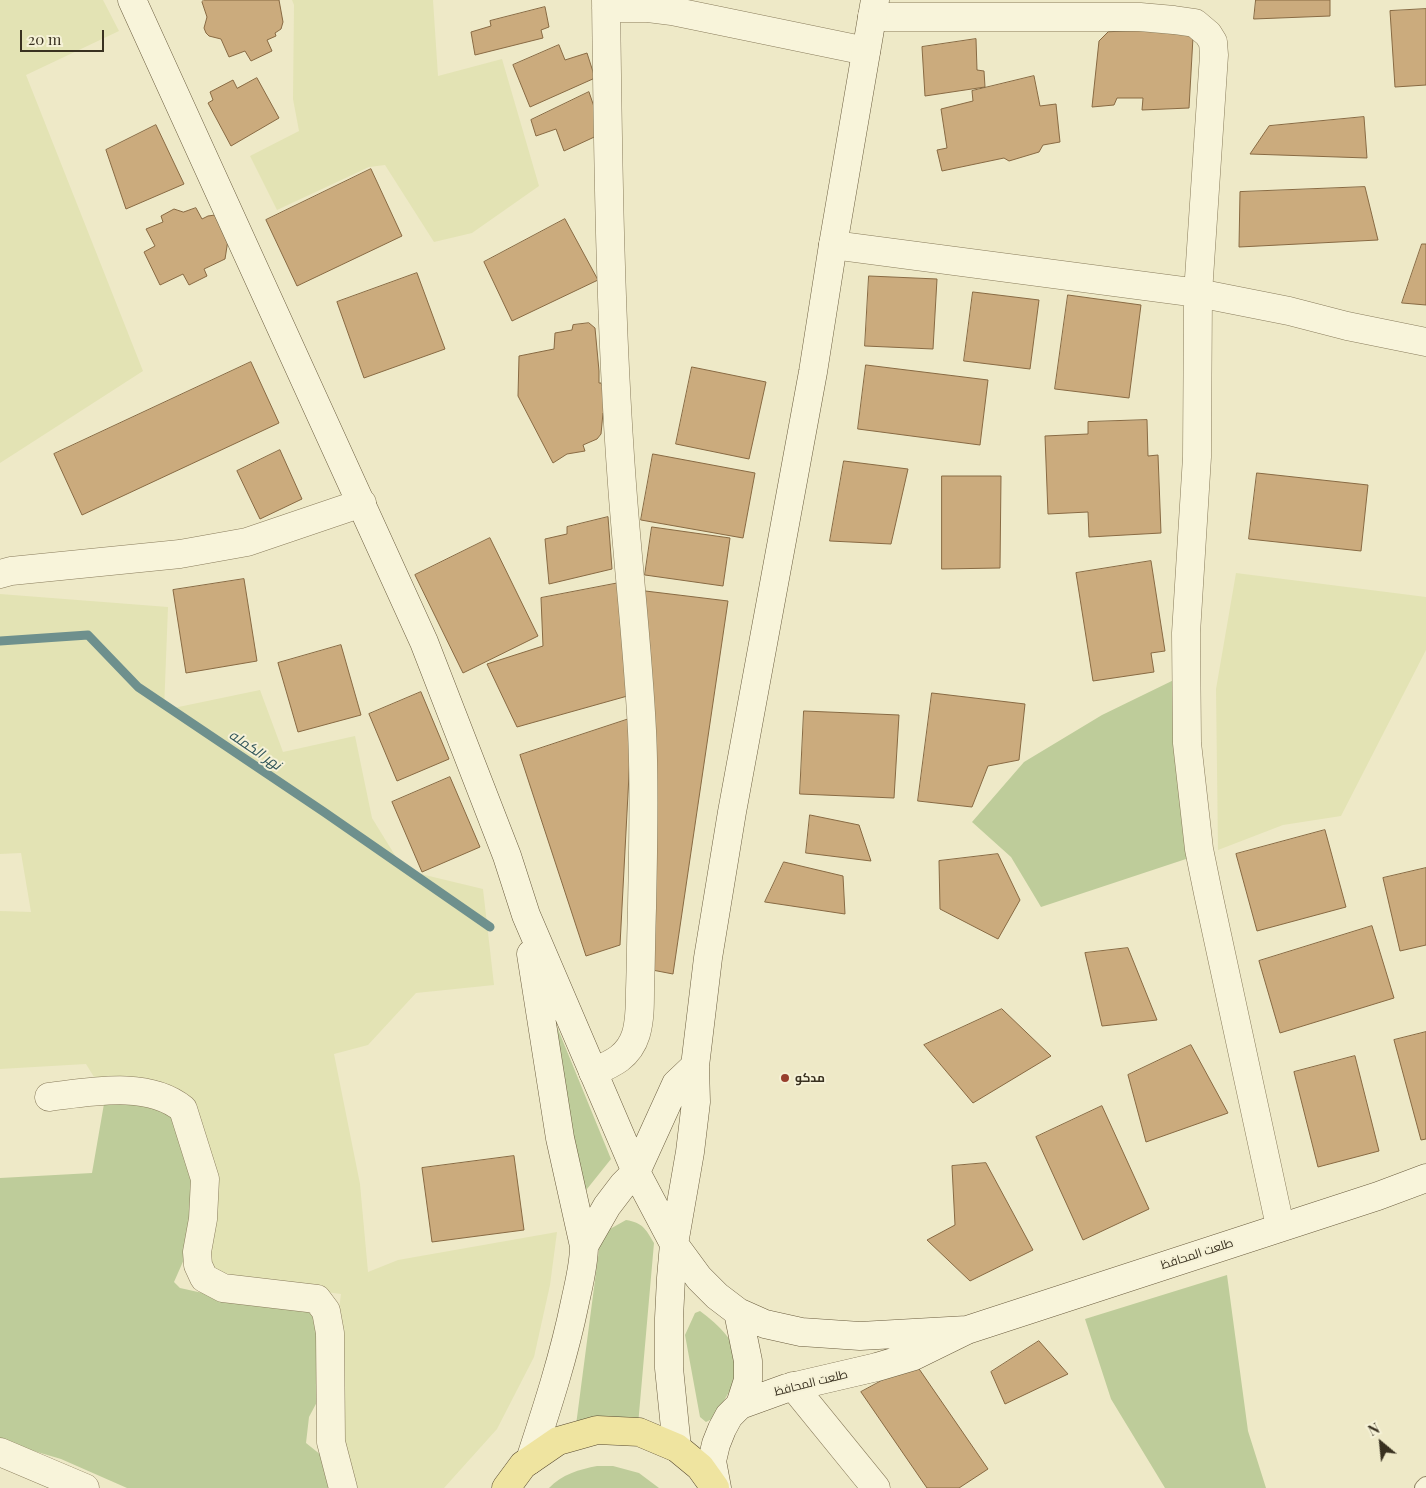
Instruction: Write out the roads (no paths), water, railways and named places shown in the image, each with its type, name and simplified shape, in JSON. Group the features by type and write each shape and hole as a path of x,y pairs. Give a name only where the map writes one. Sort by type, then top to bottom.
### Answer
{"main road":[{"path":"506,1488 523,1465 558,1441 597,1430 639,1432 677,1448 700,1467 716,1488"}],"street":[{"path":"132,0 434,664 507,856 526,916 560,1138 584,1246 584,1260 573,1316 549,1403 530,1460"},
{"path":"592,1072 616,1062 631,1047 639,1014 641,981 642,728 621,483 614,360 606,99 606,4 672,11 866,51"},
{"path":"677,1448 669,1368 669,1318 674,1244 690,1152 696,1102 695,1066 708,958 721,873 813,372 874,8 1140,17 1195,23 1208,34 1212,42 1214,55 1198,293 1197,457 1186,633 1187,743 1199,848 1280,1226"},
{"path":"833,245 1198,293 1289,311 1347,326 1426,342"},
{"path":"0,574 11,571 180,554 248,542 362,503"},
{"name":"طلعت المحافظ","path":"526,916 636,1172 674,1244 699,1278 717,1296 738,1312 765,1324 801,1332 832,1335 886,1335 967,1330"},
{"path":"584,1246 608,1206 623,1185 636,1172 676,1084 695,1066"},
{"path":"48,1098 109,1090 151,1093 176,1102 183,1109 205,1179 202,1219 196,1252 198,1265 204,1278 223,1288 317,1299 326,1311 330,1333 332,1442 343,1488"},
{"name":"طلعت المحافظ","path":"740,1405 793,1386 877,1367 914,1356 967,1330 1280,1226 1378,1196 1426,1178"},
{"path":"716,1488 712,1461 716,1444 729,1416 740,1405 748,1380 748,1361 738,1312"},
{"path":"793,1386 876,1488"},
{"path":"0,1452 85,1488"}],"lane":[{"path":"1423,1488 1426,1485"}],"waterway":[{"name":"نهر الكمله","path":"0,641 88,635 138,687 324,812 490,927"}],"place":[{"name":"مدكو","path":"785,1078"}]}
